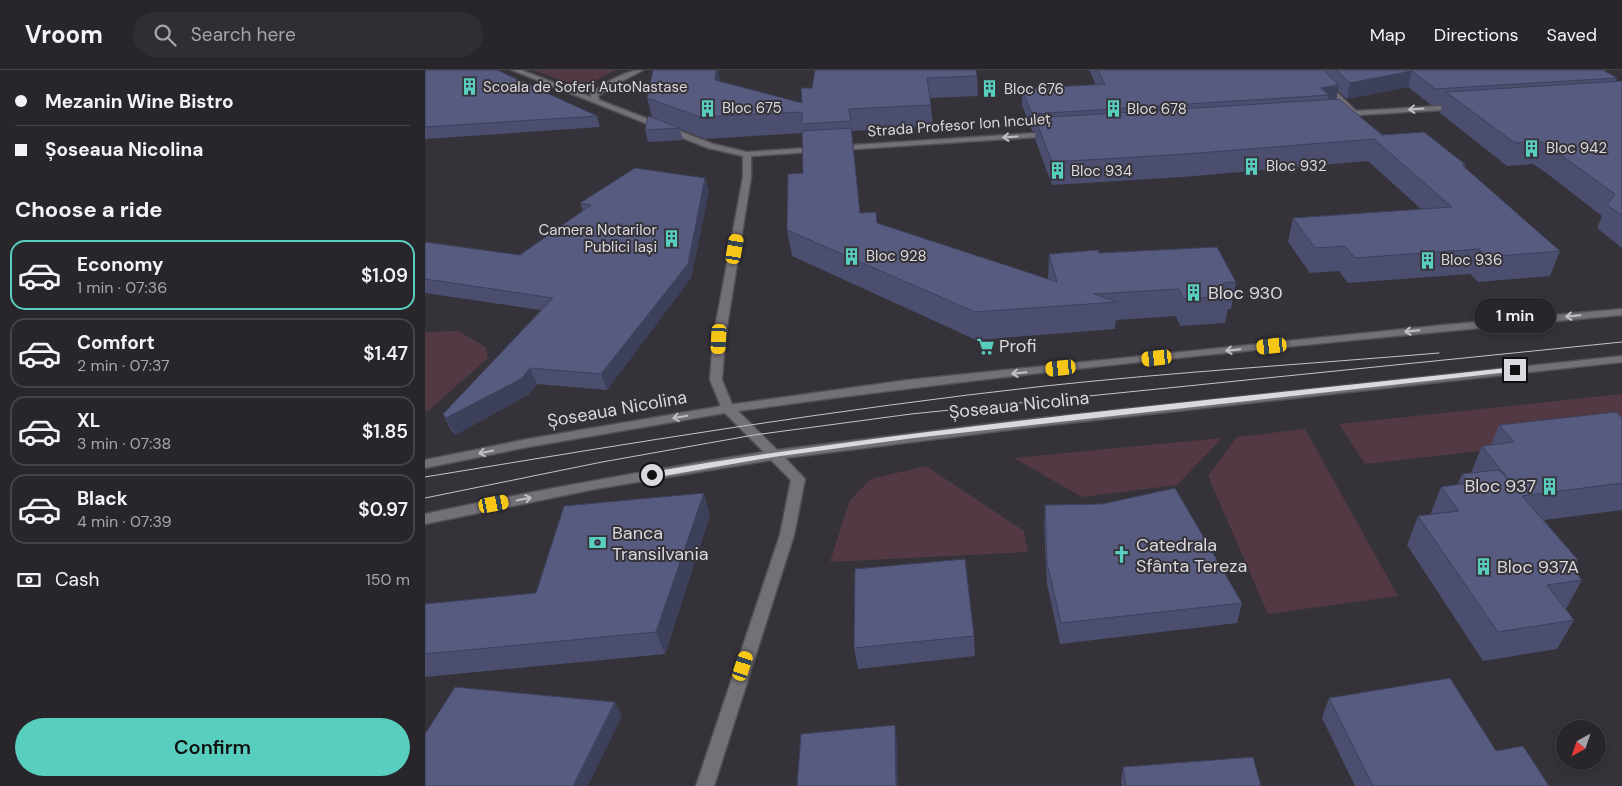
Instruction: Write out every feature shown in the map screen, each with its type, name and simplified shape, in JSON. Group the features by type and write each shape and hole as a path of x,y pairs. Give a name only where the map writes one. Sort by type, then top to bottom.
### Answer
{"main road":[{"name":"Strada Profesor Ion Inculeț","path":"515,70 711,146 747,154 1058,133"},
{"path":"595,100 594,95 608,85 640,70"},
{"path":"1310,70 1355,113"},
{"path":"1335,115 1468,106"},
{"path":"705,786 787,535 798,479 728,409 716,380 719,339 747,177 747,154"},
{"name":"Șoseaua Nicolina","path":"425,464 528,443 728,409 908,384 1443,328 1622,312"},
{"name":"Șoseaua Nicolina","path":"425,519 567,490 773,454 914,436 1622,359"}],"shaded area":[{"path":"533,70 616,70 582,88"},
{"path":"458,331 486,347 488,358 429,410 425,411 425,332"},
{"path":"1622,394 1622,435 1365,464 1339,424"},
{"path":"1305,429 1398,596 1268,614 1208,476 1237,437"},
{"path":"1222,438 1177,485 1082,497 1014,458"},
{"path":"926,466 1024,531 1028,552 830,562 850,500 871,479"}],"building":[{"path":"425,70 497,70 597,116 425,127"},
{"path":"653,70 716,70 715,80 802,103 801,88 812,88 815,70 976,70 977,76 927,78 931,105 849,109 851,121 802,124 802,112 700,117 647,98"},
{"path":"1098,70 1323,70 1339,85 1321,88 1329,95 1032,114 1022,89 1105,84"},
{"path":"1336,70 1603,70 1617,78 1435,89 1412,71 1350,83"},
{"path":"1622,81 1622,215 1607,205 1615,194 1554,150 1541,141 1515,143 1446,92"},
{"path":"1339,99 1382,135 1424,132 1466,165 1462,165 1560,251 1487,257 1479,249 1355,258 1345,246 1315,248 1293,218 1452,207 1374,139 1186,154 1052,162 1035,118"},
{"path":"648,116 680,128 645,130"},
{"path":"851,128 860,213 876,212 877,223 1057,282 1049,254 1098,250 1099,253 1217,247 1236,282 1223,283 1230,296 1183,299 1179,289 1094,294 1117,302 975,312 787,230 788,174 803,173 802,131"},
{"path":"635,168 705,178 688,264 601,374 530,368 521,379 446,418 443,414 553,298 425,279 425,242 520,255 591,205 580,203"},
{"path":"1616,412 1622,418 1622,483 1522,496 1578,560 1567,561 1582,580 1547,585 1574,620 1498,632 1418,516 1459,511 1441,487 1469,483 1462,474 1499,470 1513,485 1482,446 1514,442 1499,425"},
{"name":"Catedrala Sfânta Tereza","path":"1175,488 1242,603 1061,623 1047,563 1045,505 1102,504"},
{"path":"704,493 656,632 425,654 425,604 536,593 564,506"},
{"path":"965,559 974,636 854,648 855,569"},
{"path":"1450,678 1496,751 1523,746 1549,786 1373,786 1329,698"},
{"path":"455,687 615,702 573,786 425,786 425,734"},
{"path":"895,725 896,786 797,786 801,734"},
{"path":"1253,757 1261,786 1126,786 1123,767"}],"tram line":[{"path":"425,498 602,462 754,435 911,414 1622,342"},
{"path":"425,477 734,427 967,395 1143,376 1439,353"}],"place":[{"name":"Scoala de Soferi AutoNastase","path":"469,87"},
{"name":"Bloc 676","path":"990,89"},
{"name":"Bloc 675","path":"708,108"},
{"name":"Bloc 678","path":"1113,109"},
{"name":"Bloc 942","path":"1532,148"},
{"name":"Bloc 932","path":"1252,166"},
{"name":"Bloc 934","path":"1057,171"},
{"name":"Camera Notarilor Publici Iași","path":"671,239"},
{"name":"Bloc 928","path":"852,256"},
{"name":"Bloc 936","path":"1427,260"},
{"name":"Bloc 930","path":"1194,293"},
{"name":"Profi","path":"985,346"},
{"name":"Bloc 937","path":"1550,486"},
{"name":"Banca Transilvania","path":"598,543"},
{"name":"Catedrala Sfânta Tereza","path":"1122,555"},
{"name":"Bloc 937A","path":"1483,567"}],"route":[{"path":"652,475 773,454 914,436 1515,370"}]}
